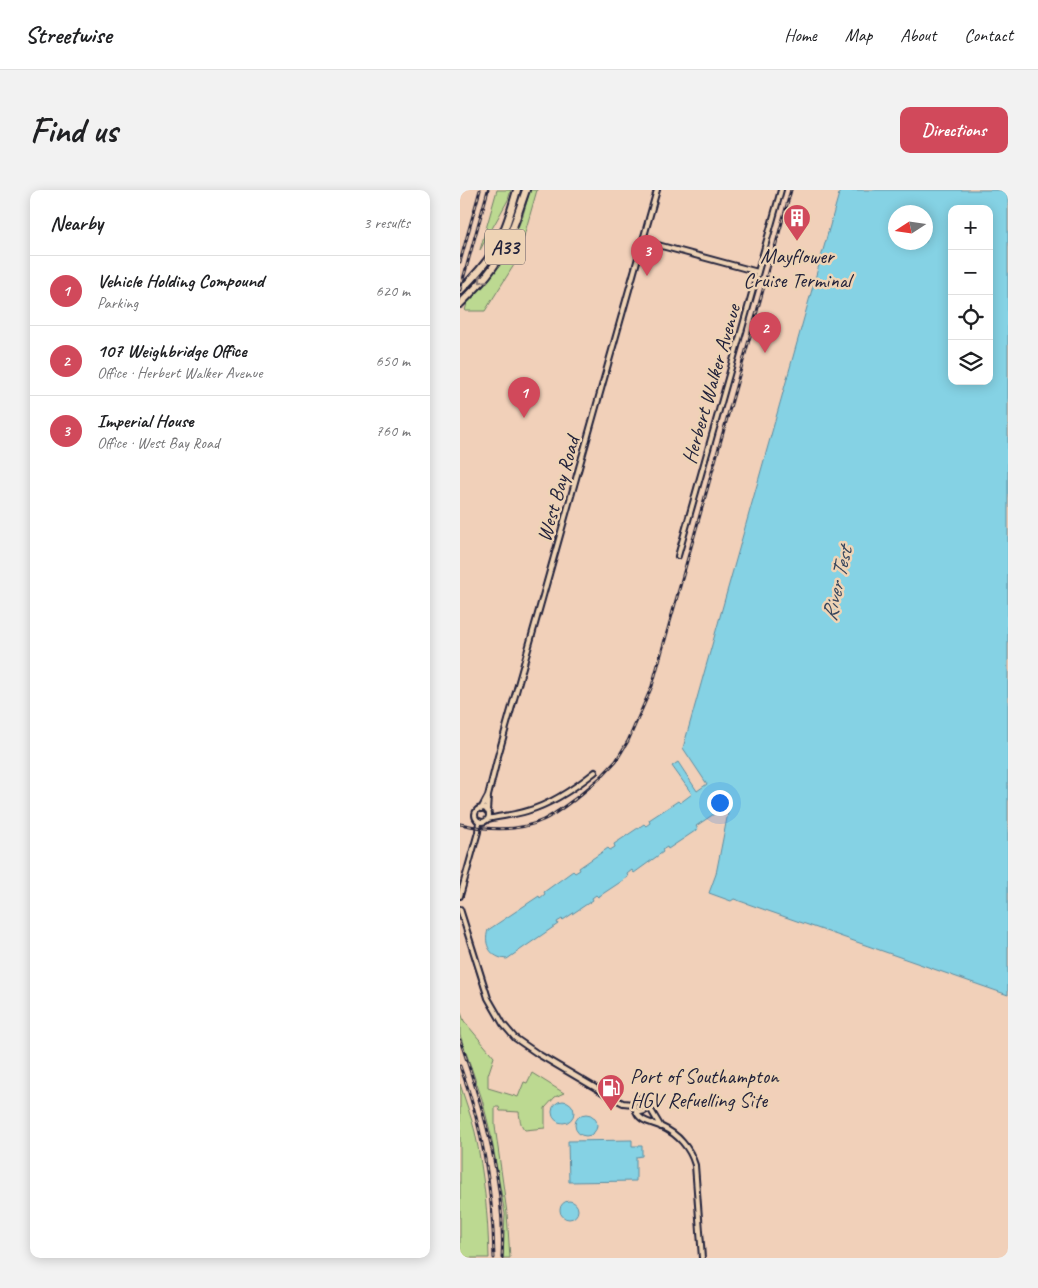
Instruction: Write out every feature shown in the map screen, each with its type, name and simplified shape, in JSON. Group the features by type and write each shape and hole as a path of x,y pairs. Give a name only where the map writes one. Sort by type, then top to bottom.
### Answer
{"highway":[{"name":"A33","path":"460,291 494,251 509,216 517,190"},
{"name":"A33","path":"460,304 500,257 512,231 526,190"}],"street":[{"name":"West Bay Road","path":"488,812 488,796 500,746 657,190"},
{"name":"Herbert Walker Avenue","path":"678,556 781,190"},
{"path":"643,241 758,272"},
{"path":"479,821 485,822 488,819 528,811 543,805 575,787 595,772"},
{"name":"West Bay Road","path":"480,809 488,796"},
{"path":"460,896 479,821 476,816 477,812 480,809 484,809 501,816"},
{"path":"488,812 488,819"},
{"path":"460,909 488,998 503,1024 515,1038 611,1098 622,1103 633,1104"},
{"path":"633,1104 635,1100 642,1098 646,1100 661,1126"},
{"path":"633,1104 641,1119 661,1126 679,1138 692,1156 695,1165 702,1258"},
{"path":"636,1111 643,1112 647,1110 648,1105"}],"green space":[{"path":"497,190 511,190 508,200 480,250"},
{"path":"530,190 537,190 514,265 485,311 465,311 467,303 481,288 508,252 523,215"},
{"path":"460,1010 464,1021 494,1057 488,1075 488,1088 518,1097 524,1082 527,1083 532,1073 564,1093 555,1097 545,1108 545,1128 525,1130 521,1124 519,1112 500,1111 499,1107 495,1107 495,1126 507,1213 510,1258 503,1258 505,1214 491,1135 482,1099 460,1035"},
{"path":"460,1084 475,1132 481,1163 487,1210 489,1258 460,1258"}],"water":[{"name":"River Test","path":"840,190 1008,190 1008,995 734,899 731,901 709,893 716,874 728,813 723,808 696,826 698,829 668,849 667,847 662,850 663,852 634,873 632,870 627,874 628,877 598,897 596,895 592,898 593,900 557,922 558,924 507,959 497,956 490,950 487,941 488,930 539,896 540,898 545,894 544,892 573,871 575,873 580,870 579,868 608,848 610,850 615,847 614,844 644,824 646,826 650,823 649,820 692,794 672,766 678,762 697,791 707,784 683,748"},
{"path":"563,1101 571,1104 574,1112 571,1120 563,1123 555,1120 552,1112 555,1104"},
{"path":"586,1114 594,1117 597,1125 594,1133 586,1136 578,1133 575,1125 578,1117"},
{"path":"632,1140 632,1146 642,1146 642,1156 636,1157 636,1181 569,1182 568,1141"},
{"path":"569,1201 575,1204 578,1210 575,1216 569,1219 563,1216 560,1210 563,1204"}],"railway":[{"path":"460,262 480,190"},
{"path":"460,290 488,190"},
{"path":"573,801 600,778 616,761 628,741 652,686 791,190"},
{"path":"460,824 492,829 523,827 548,818 579,796"},
{"path":"460,1040 492,1147 500,1202 502,1258"},
{"path":"460,1066 481,1136 492,1209 494,1258"}],"place":[{"name":"Mayflower Cruise Terminal","path":"797,242"},
{"name":"Imperial House","path":"647,276"},
{"name":"107 Weighbridge Office","path":"765,353"},
{"name":"Vehicle Holding Compound","path":"524,418"},
{"name":"Port of Southampton HGV Refuelling Site","path":"611,1112"}]}
